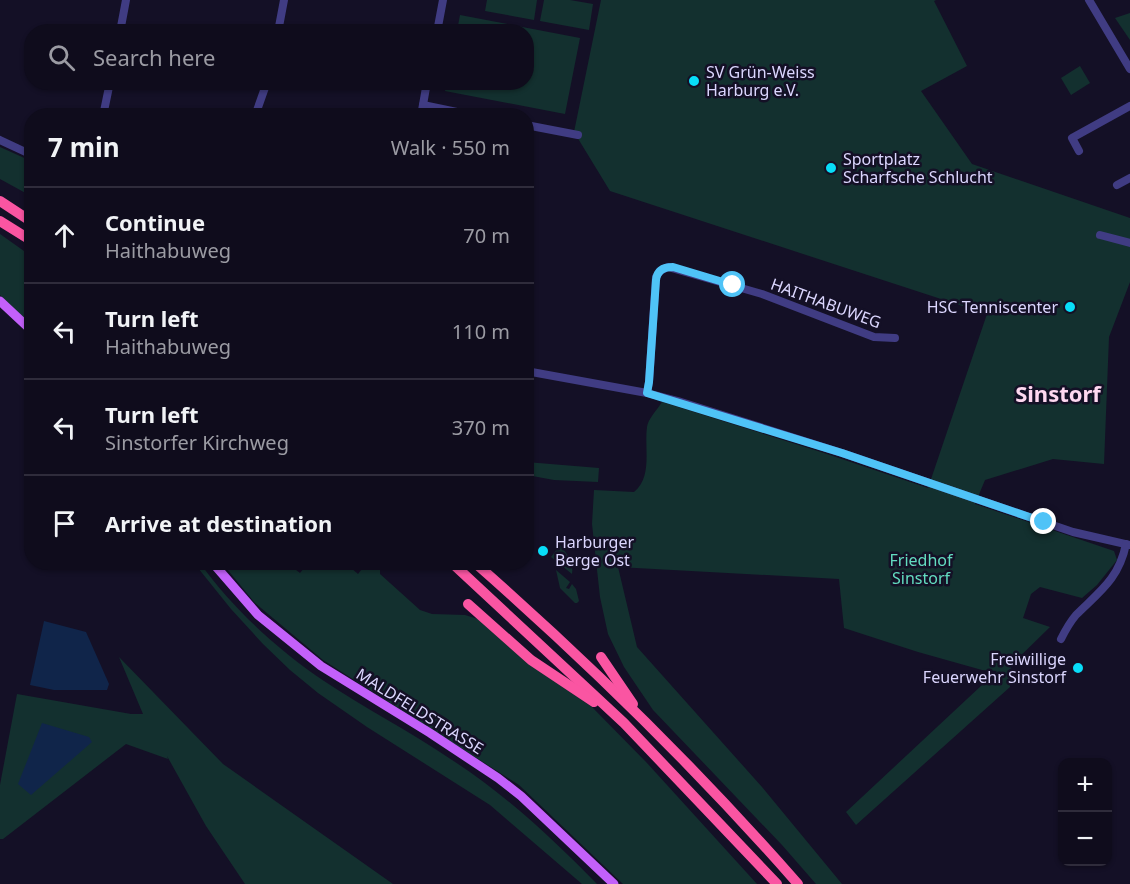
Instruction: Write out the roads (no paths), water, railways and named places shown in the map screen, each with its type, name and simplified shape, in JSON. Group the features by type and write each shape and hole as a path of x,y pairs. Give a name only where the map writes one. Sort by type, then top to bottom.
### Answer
{"highway":[{"path":"0,201 24,217"},
{"path":"0,221 24,237"},
{"path":"460,570 624,723 777,884"},
{"path":"483,570 651,728 798,884"},
{"path":"468,604 531,660 624,723"},
{"path":"601,657 651,728"}],"main road":[{"path":"0,301 24,324"},
{"name":"MALDFELDSTRASSE","path":"219,570 258,615 321,666 498,778 521,796 614,884"}],"street":[{"path":"122,24 126,0"},
{"path":"280,24 284,0"},
{"path":"438,24 443,0"},
{"path":"1089,0 1130,69"},
{"path":"105,108 108,90"},
{"path":"258,108 264,90"},
{"path":"422,108 426,90"},
{"path":"423,105 437,108"},
{"path":"1079,151 1072,138 1130,106"},
{"path":"534,127 578,135"},
{"path":"0,141 24,151"},
{"path":"1117,185 1130,178"},
{"path":"1100,235 1130,243"},
{"name":"HAITHABUWEG","path":"647,393 656,280 658,273 665,268 676,268 745,288 874,337 895,338"},
{"path":"534,372 647,393 842,453 1064,529 1128,545 1110,581 1074,617 1061,639"}],"water":[{"path":"44,621 86,632 109,684 107,690 54,690 30,685"},
{"path":"42,723 89,737 92,742 31,795 18,784"}],"place":[{"name":"SV Grün-Weiss Harburg e.V.","path":"694,81"},
{"name":"Sportplatz Scharfsche Schlucht","path":"831,168"},
{"name":"HSC Tenniscenter","path":"1070,307"},
{"name":"Harburger Berge Ost","path":"543,551"},
{"name":"Freiwillige Feuerwehr Sinstorf","path":"1078,668"}],"district":[{"name":"Sinstorf","path":"1058,393"}],"park label":[{"name":"Friedhof Sinstorf","path":"921,569"}]}
